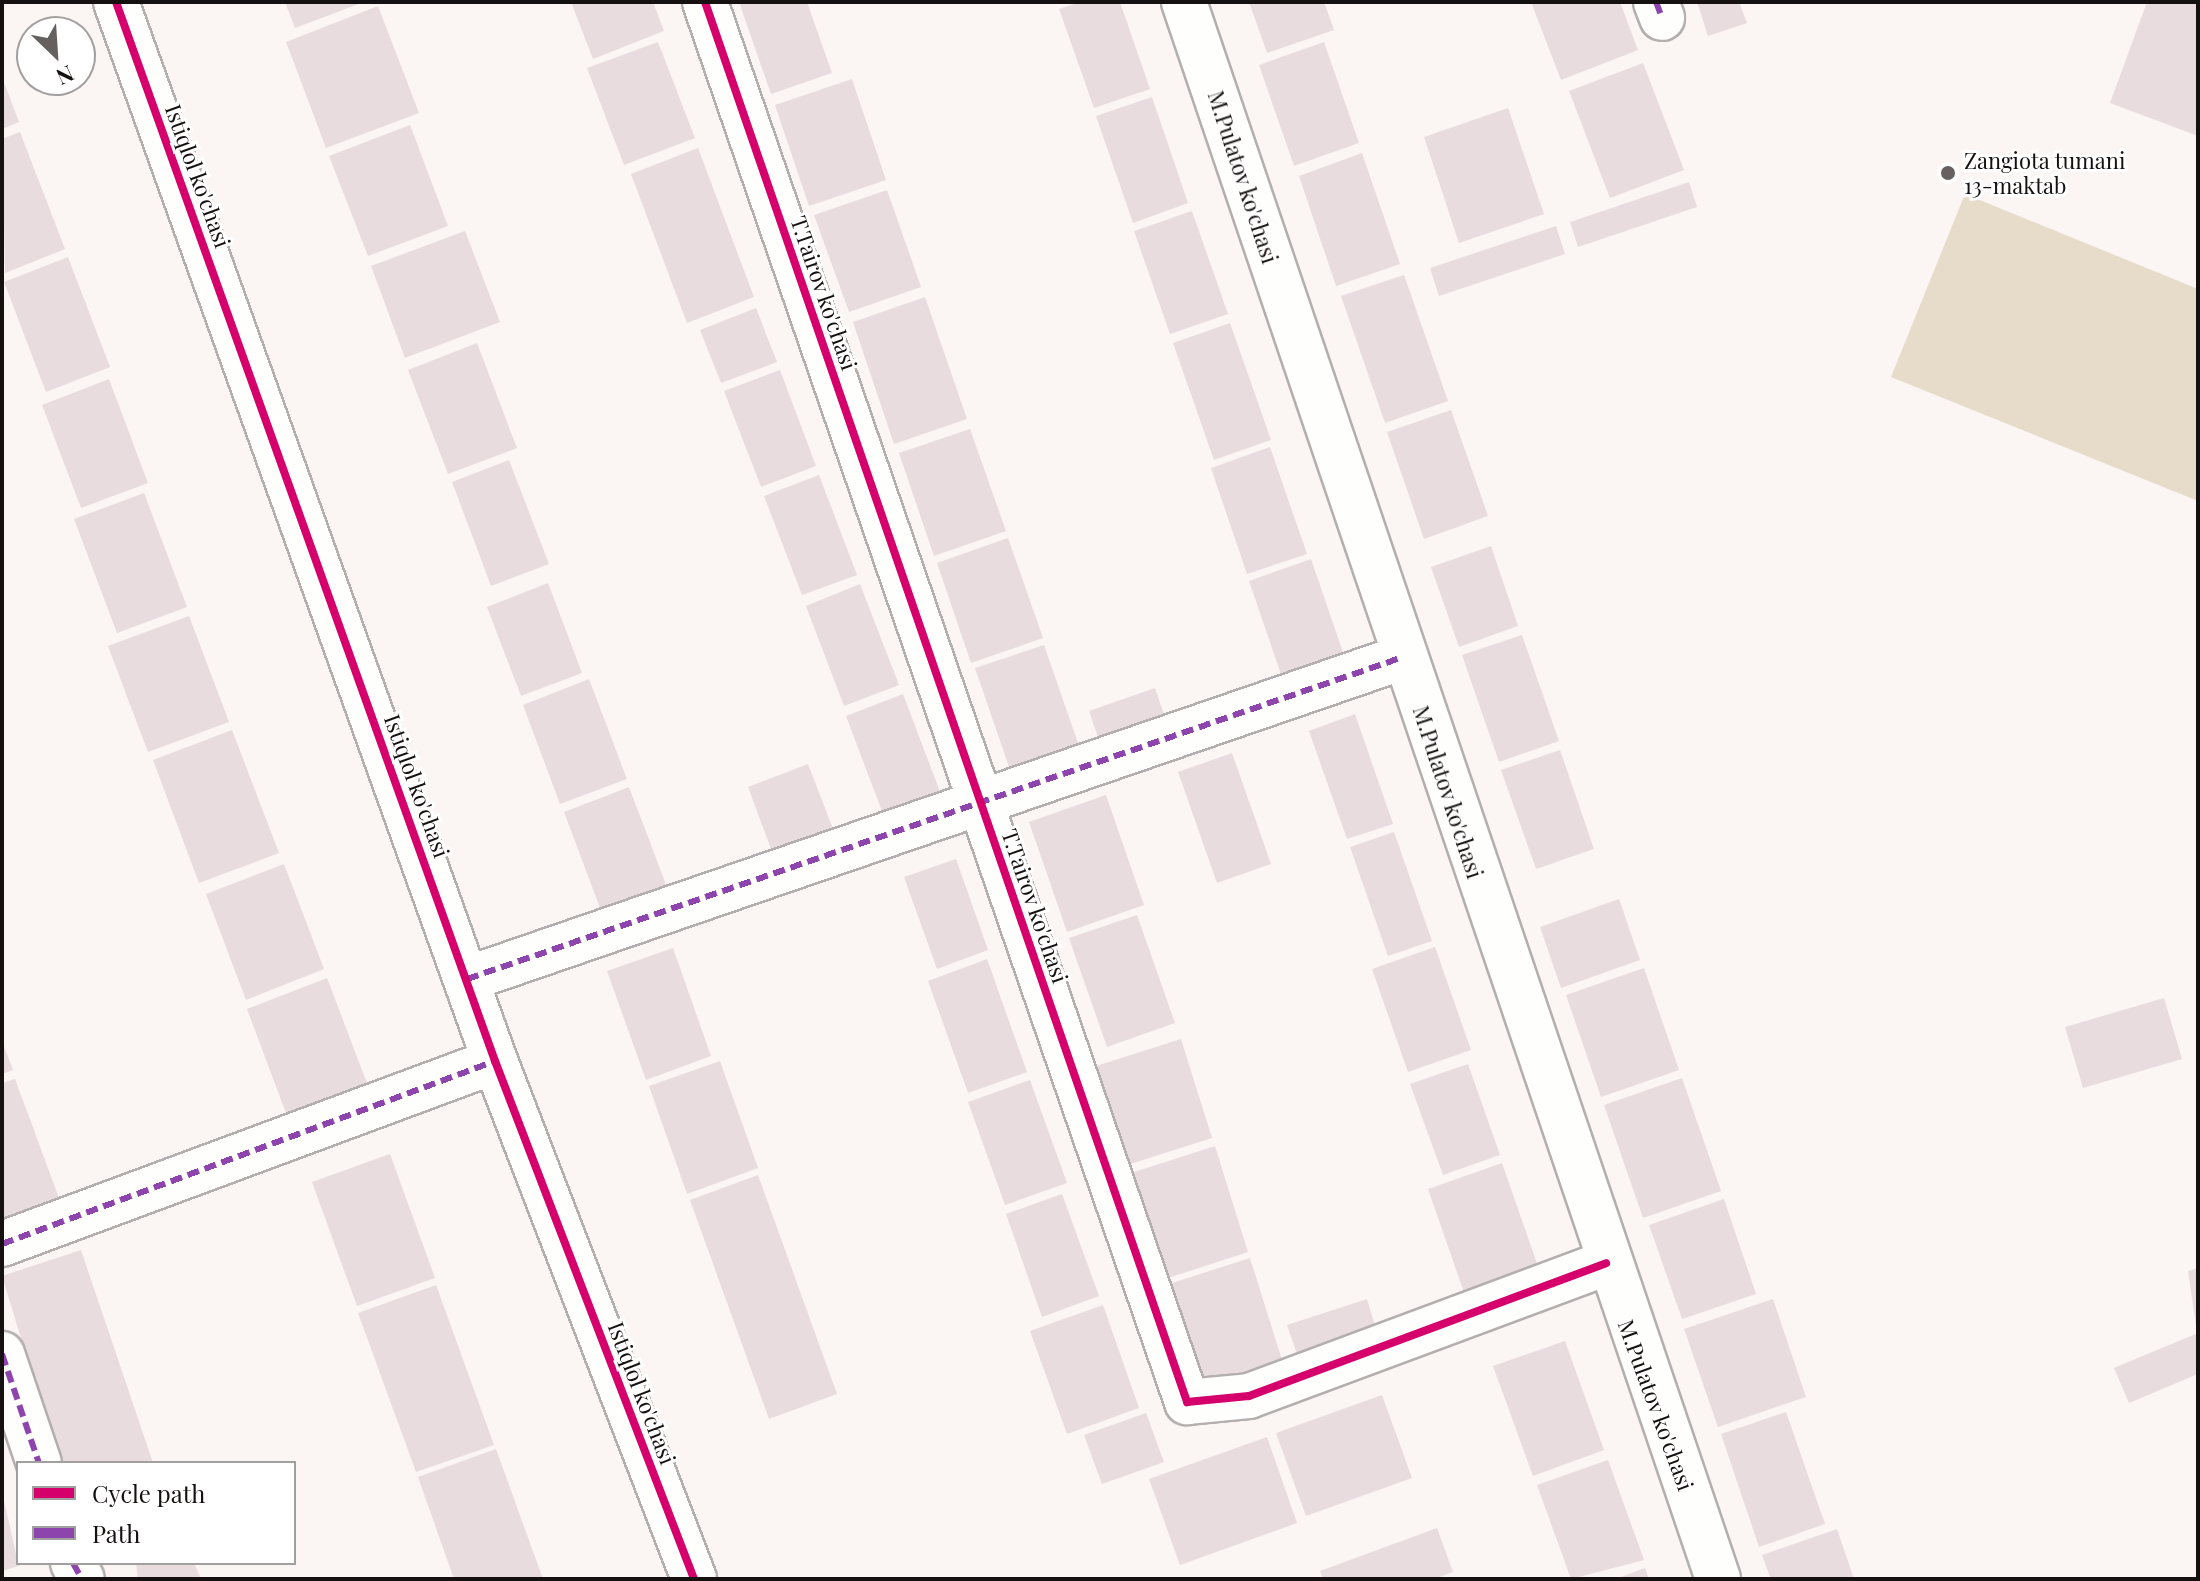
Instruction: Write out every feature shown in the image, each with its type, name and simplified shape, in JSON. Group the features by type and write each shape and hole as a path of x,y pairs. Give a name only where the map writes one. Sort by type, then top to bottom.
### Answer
{"street":[{"name":"Istiqlol ko'chasi","path":"116,2 495,1061 694,1579"},
{"name":"T.Tairov ko'chasi","path":"705,2 1187,1402 1249,1396 1606,1263"},
{"name":"M.Pulatov ko'chasi","path":"1184,2 1606,1263 1718,1579"},
{"path":"467,979 1403,657"},
{"path":"2,1244 495,1061"},
{"path":"2,1354 38,1461"}],"shaded area":[{"path":"1965,194 2198,289 2198,501 1891,377"}],"building":[{"path":"285,2 364,2 295,28"},
{"path":"571,2 653,2 664,31 593,59"},
{"path":"739,2 807,2 832,73 771,94"},
{"path":"1080,2 1120,2 1150,89 1094,108 1059,9"},
{"path":"1249,2 1324,2 1334,30 1267,53"},
{"path":"1531,2 1620,2 1638,50 1561,80"},
{"path":"1697,2 1739,2 1747,23 1708,36"},
{"path":"2147,2 2198,2 2198,136 2110,103"},
{"path":"378,6 419,113 326,148 286,42"},
{"path":"658,42 695,138 624,165 587,68"},
{"path":"1324,42 1359,143 1294,166 1259,65"},
{"path":"1643,63 1684,170 1610,198 1569,91"},
{"path":"2,77 19,122 2,129"},
{"path":"852,79 886,180 809,206 775,105"},
{"path":"1152,97 1188,203 1133,223 1096,116"},
{"path":"1508,108 1544,214 1459,243 1424,137"},
{"path":"410,125 448,226 368,256 329,156"},
{"path":"20,132 65,249 5,273 2,139"},
{"path":"698,148 754,297 687,323 631,174"},
{"path":"1362,153 1400,264 1336,286 1299,176"},
{"path":"1689,182 1697,207 1578,247 1570,222"},
{"path":"887,190 921,287 849,312 814,215"},
{"path":"1192,211 1228,314 1170,334 1134,231"},
{"path":"1556,226 1565,254 1439,296 1430,268"},
{"path":"465,231 500,322 405,358 371,266"},
{"path":"68,257 110,367 46,392 4,282"},
{"path":"1404,275 1448,401 1385,423 1341,296"},
{"path":"925,297 967,419 894,444 853,322"},
{"path":"756,308 777,362 721,383 700,330"},
{"path":"1230,323 1271,440 1214,460 1173,343"},
{"path":"477,343 517,448 448,474 408,370"},
{"path":"780,370 816,466 761,487 724,391"},
{"path":"109,379 148,483 81,508 42,405"},
{"path":"1451,410 1488,516 1424,539 1387,432"},
{"path":"970,429 1006,531 934,556 899,453"},
{"path":"1270,447 1307,554 1247,574 1211,468"},
{"path":"509,460 549,564 491,586 452,482"},
{"path":"819,475 857,575 802,595 764,496"},
{"path":"144,493 187,607 117,633 74,519"},
{"path":"1008,538 1043,638 971,663 937,563"},
{"path":"1491,546 1518,626 1459,647 1431,567"},
{"path":"1311,559 1346,661 1284,683 1249,581"},
{"path":"548,583 582,673 521,696 487,607"},
{"path":"860,584 899,685 844,706 806,606"},
{"path":"189,616 229,722 148,752 108,646"},
{"path":"1522,635 1559,741 1499,762 1462,655"},
{"path":"1044,645 1079,746 1010,770 975,668"},
{"path":"589,679 627,779 560,804 523,705"},
{"path":"1155,688 1167,723 1101,746 1089,711"},
{"path":"903,694 942,797 885,819 846,716"},
{"path":"1355,714 1393,824 1347,839 1309,731"},
{"path":"232,730 279,853 199,883 153,760"},
{"path":"1560,750 1594,849 1536,869 1501,770"},
{"path":"1232,753 1271,864 1217,883 1178,772"},
{"path":"808,764 835,834 774,857 748,787"},
{"path":"629,787 670,895 605,921 564,812"},
{"path":"1106,795 1144,905 1067,932 1029,822"},
{"path":"1394,832 1432,941 1388,956 1350,847"},
{"path":"956,859 988,950 937,969 904,877"},
{"path":"284,864 324,969 246,1000 206,894"},
{"path":"1619,899 1640,960 1561,988 1540,927"},
{"path":"1137,915 1175,1023 1107,1047 1069,938"},
{"path":"1435,947 1471,1050 1408,1072 1372,969"},
{"path":"673,948 711,1056 646,1080 607,971"},
{"path":"987,959 1027,1072 968,1093 928,981"},
{"path":"1644,968 1679,1070 1601,1097 1566,995"},
{"path":"327,978 370,1091 289,1121 247,1009"},
{"path":"2164,998 2182,1059 2083,1088 2065,1027"},
{"path":"1181,1039 1212,1138 1124,1166 1093,1067"},
{"path":"2,1041 13,1070 2,1074"},
{"path":"720,1061 758,1168 687,1194 649,1086"},
{"path":"1468,1064 1500,1155 1443,1175 1410,1084"},
{"path":"1682,1078 1721,1191 1643,1218 1604,1105"},
{"path":"15,1079 62,1206 2,1227 2,1083"},
{"path":"1030,1080 1067,1183 1005,1205 968,1102"},
{"path":"1215,1146 1248,1252 1162,1280 1128,1174"},
{"path":"390,1154 435,1278 357,1306 312,1182"},
{"path":"1502,1163 1541,1275 1467,1301 1428,1189"},
{"path":"758,1175 837,1394 769,1419 690,1200"},
{"path":"1062,1194 1099,1296 1042,1317 1006,1214"},
{"path":"1724,1199 1756,1294 1682,1319 1649,1225"},
{"path":"81,1250 152,1461 58,1461 2,1276"},
{"path":"1250,1258 1283,1363 1199,1390 1166,1285"},
{"path":"2198,1268 2198,1326 2196,1326 2188,1271"},
{"path":"436,1285 494,1445 416,1472 358,1313"},
{"path":"1367,1299 1376,1329 1297,1354 1287,1325"},
{"path":"1773,1299 1806,1397 1718,1427 1684,1329"},
{"path":"1103,1305 1139,1408 1067,1434 1030,1331"},
{"path":"2198,1333 2198,1374 2129,1403 2114,1368"},
{"path":"1565,1341 1604,1450 1533,1476 1493,1366"},
{"path":"1382,1395 1412,1478 1306,1516 1276,1433"},
{"path":"1786,1412 1825,1524 1759,1547 1721,1434"},
{"path":"1146,1413 1164,1462 1102,1484 1084,1435"},
{"path":"1267,1437 1297,1523 1180,1565 1149,1479"},
{"path":"496,1449 543,1579 454,1579 418,1477"},
{"path":"1608,1460 1644,1560 1571,1579 1537,1485"},
{"path":"2,1491 16,1565 22,1565 2,1571"},
{"path":"1437,1528 1453,1572 1434,1579 1323,1579 1320,1571"},
{"path":"1837,1529 1854,1579 1771,1579 1762,1555"},
{"path":"136,1565 195,1565 201,1579 138,1579"},
{"path":"1645,1568 1649,1579 1615,1579"}],"marked path":[{"path":"1656,2 1662,18"},
{"path":"467,979 1403,657"},
{"path":"2,1244 495,1061"},
{"path":"2,1354 38,1461"},
{"path":"74,1565 82,1579"}],"cycle path":[{"path":"116,2 495,1061 694,1579"},
{"path":"705,2 1187,1402 1249,1396 1606,1263"}],"place":[{"name":"Zangiota tumani 13-maktab","path":"1948,173"}]}
